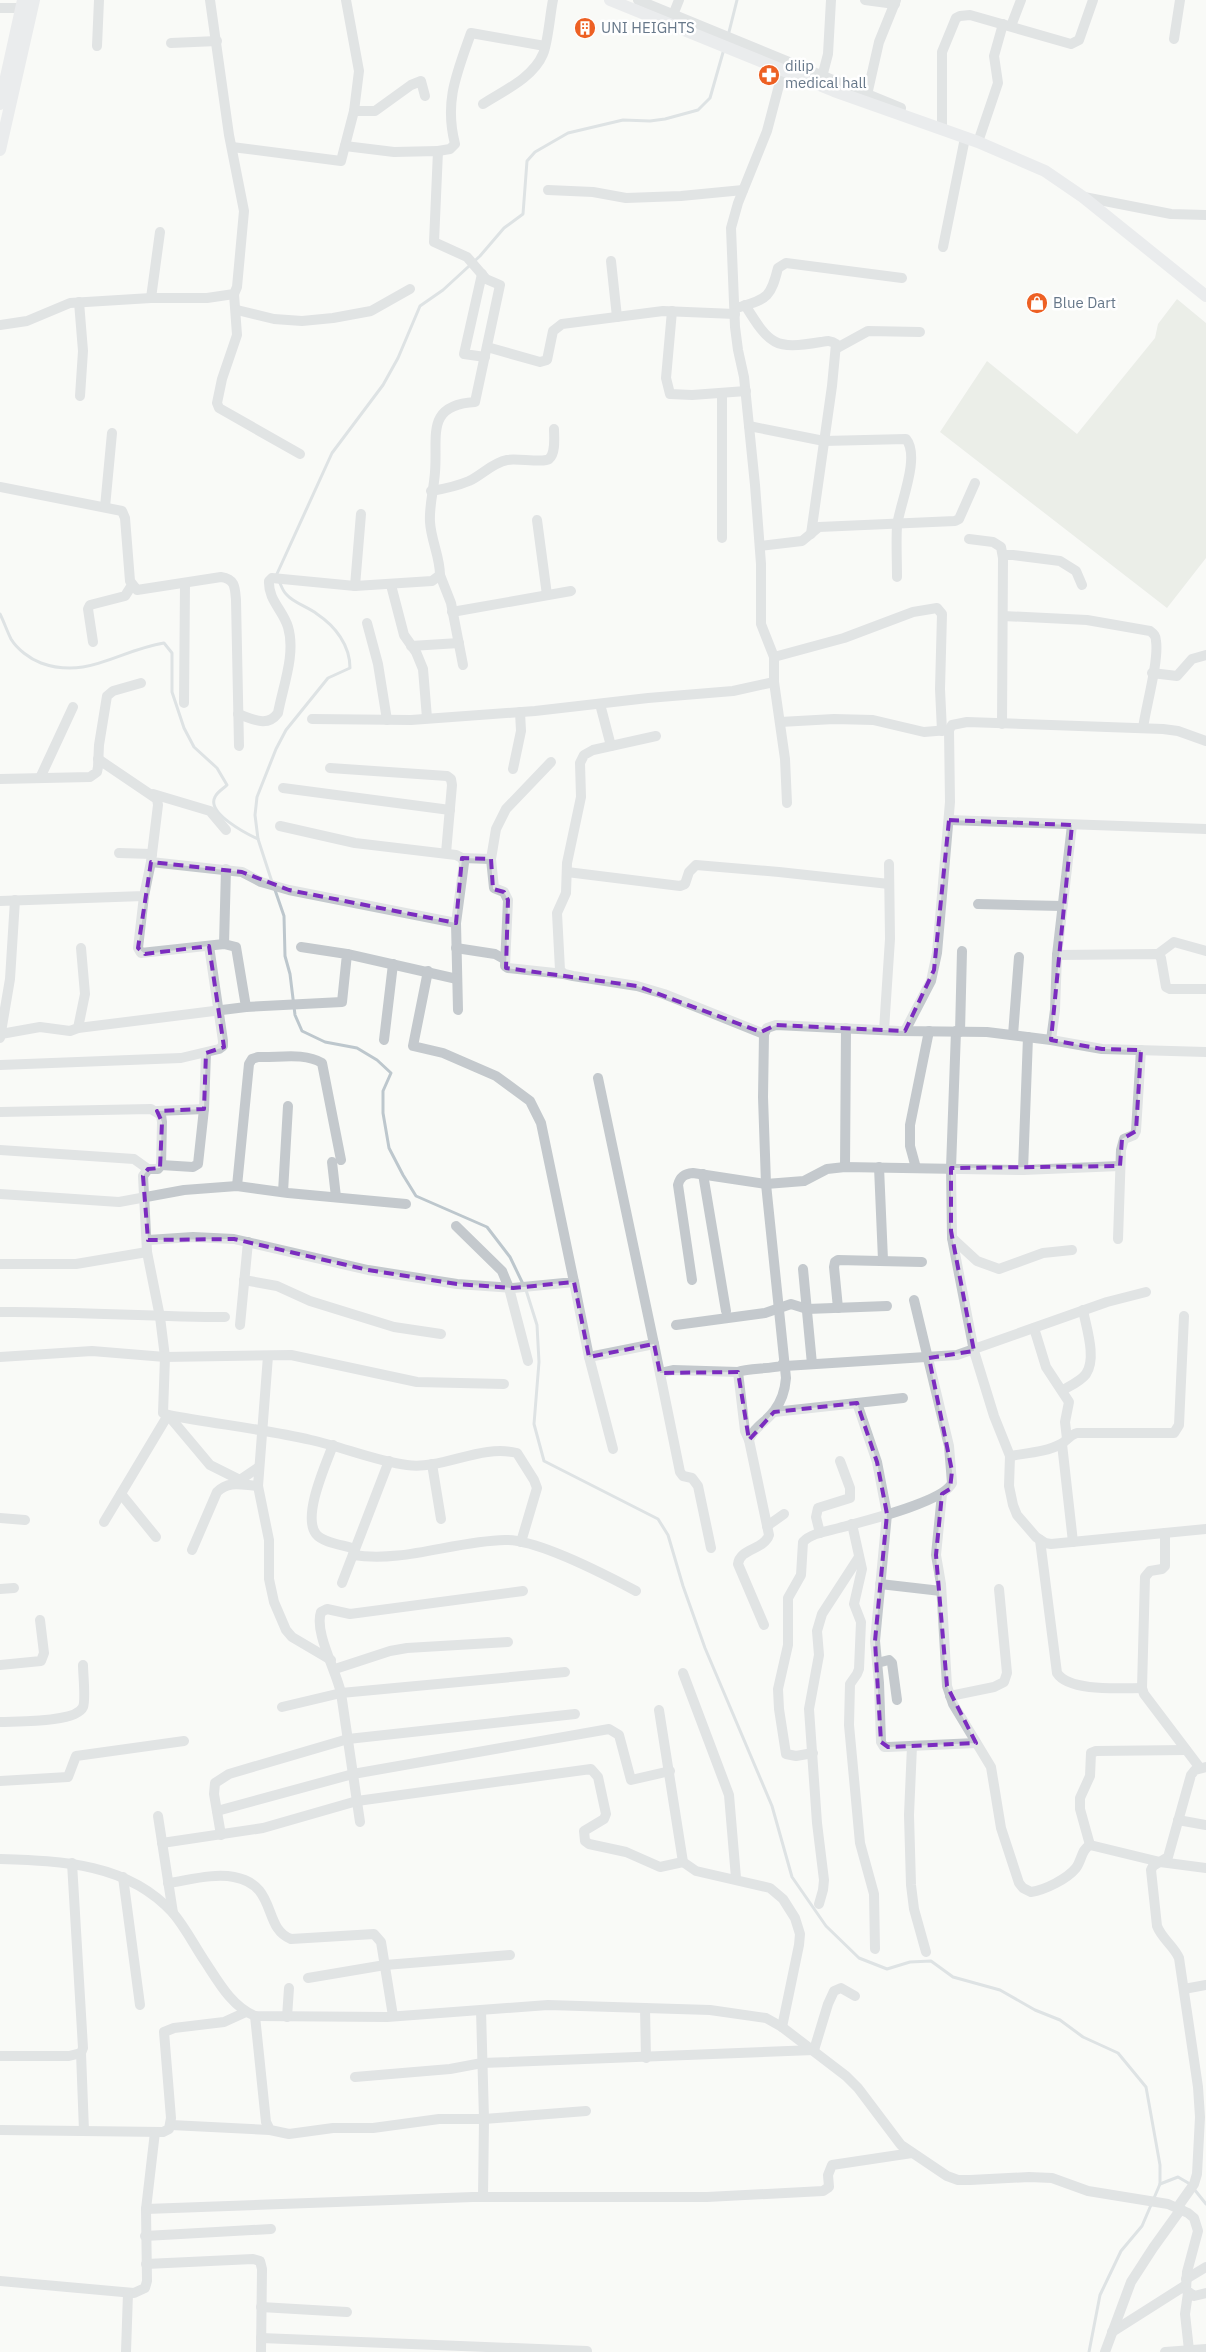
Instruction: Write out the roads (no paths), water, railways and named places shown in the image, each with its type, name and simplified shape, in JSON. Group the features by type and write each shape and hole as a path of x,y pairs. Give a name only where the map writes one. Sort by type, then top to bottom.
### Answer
{"main road":[{"path":"0,150 34,0"},
{"path":"610,0 896,110 918,121 978,142 1045,171 1083,197 1206,296"},
{"path":"624,0 725,44"},
{"path":"0,104 23,4"}],"street":[{"path":"97,46 99,0"},
{"path":"210,0 232,148 244,211 237,287 234,294 238,335 222,379 217,403 219,408 300,454"},
{"path":"232,148 341,161 354,111 360,71 346,0"},
{"path":"483,104 522,79 539,61 545,46 552,0"},
{"path":"602,0 631,14 822,77 908,111 918,121"},
{"path":"638,0 673,15 782,74 904,120 918,121"},
{"path":"673,15 679,0"},
{"path":"822,77 828,54 831,0"},
{"path":"867,96 879,42 896,2 869,0"},
{"path":"978,142 998,83 994,56 1007,25 1021,0"},
{"path":"942,129 942,52 956,18 966,14 1075,43 1081,35 1093,0"},
{"path":"1174,39 1180,0"},
{"path":"0,8 23,4"},
{"path":"345,146 394,152 450,149 455,144 449,122 452,87 471,33 545,46"},
{"path":"171,43 217,42"},
{"path":"782,74 767,131 743,190 731,228 738,350 746,391 760,546 761,624 774,657 774,682 788,803"},
{"path":"354,111 374,111 421,81 425,96"},
{"path":"943,247 965,138"},
{"path":"438,151 434,242 472,263 486,279 500,285 475,402 459,403 447,408 438,425 434,442 435,475 431,491 430,524 440,575 448,592 463,664"},
{"path":"548,190 593,192 626,198 681,196 743,190"},
{"path":"1083,197 1171,214 1206,215"},
{"path":"151,298 160,232"},
{"path":"611,260 617,317"},
{"path":"482,274 464,354 486,352 540,362 547,360 553,331 562,324 672,311 735,311 745,305 764,299 770,294 778,268 786,263 902,278"},
{"path":"236,310 274,320 333,318 371,310 410,289"},
{"path":"0,325 27,321 62,306 79,302 151,298 208,298 234,294"},
{"path":"79,302 83,351 80,396"},
{"path":"745,305 759,328 777,344 799,346 830,341 836,344 837,348 811,534"},
{"path":"672,311 666,378 668,391 674,396 746,391"},
{"path":"837,348 868,331 920,332"},
{"path":"722,392 722,538"},
{"path":"749,426 824,441 906,439 910,448 910,475 897,524 897,577"},
{"path":"431,491 454,487 469,481 498,462 526,459 546,461 551,458 553,452 554,429"},
{"path":"105,507 112,433"},
{"path":"760,546 802,541 819,527 949,522 959,519 975,484"},
{"path":"0,487 122,511 125,518 132,585 125,596 90,605 88,609 93,642"},
{"path":"355,586 361,514"},
{"path":"537,520 547,595"},
{"path":"969,539 993,542 1001,547 1003,558 1002,724"},
{"path":"1003,558 1006,555 1014,555 1060,561 1076,571 1082,586"},
{"path":"238,714 264,723 272,720 278,713 291,647 288,625 270,594 268,581 272,578 289,578 355,586 432,581 440,575"},
{"path":"132,585 137,590 144,590 221,577 228,578 235,587 238,746"},
{"path":"184,703 185,583"},
{"path":"391,585 404,635 416,652 423,670 428,718"},
{"path":"452,612 571,591"},
{"path":"774,657 844,638 913,612 937,608 942,614 940,689 945,730 949,820 934,970 905,1031"},
{"path":"1003,616 1087,620 1150,631 1156,642 1143,728"},
{"path":"367,623 378,664 387,720"},
{"path":"411,646 459,643"},
{"path":"1152,673 1177,676 1192,659 1206,655"},
{"path":"312,720 387,720 520,712 733,691 774,682"},
{"path":"0,779 90,777 97,772 107,696 113,691 141,683"},
{"path":"600,704 611,746"},
{"path":"40,778 73,707"},
{"path":"513,769 521,731 520,712"},
{"path":"780,722 834,719 873,720 924,732 945,730 957,723 1143,728 1178,731 1206,741"},
{"path":"564,974 560,970 558,961 557,919 566,893 567,872 581,797 580,763 584,755 611,746 656,736"},
{"path":"98,760 152,794 210,811 226,830"},
{"path":"551,762 506,808 496,828 491,859 492,884 494,888 504,892 508,900 504,959 508,968 564,974 636,986 664,994 764,1034"},
{"path":"330,768 447,776 451,779 452,785 446,853"},
{"path":"283,788 450,810"},
{"path":"152,794 158,805 138,948 141,953 224,944 236,947 246,1007"},
{"path":"949,820 1206,829"},
{"path":"1051,1040 1055,1010 1056,955 1072,824"},
{"path":"280,826 355,843 446,853 462,858 491,859"},
{"path":"119,853 226,869 250,874 261,882 289,890 456,923"},
{"path":"458,1010 456,923 463,871 462,858"},
{"path":"884,1030 890,939 889,864"},
{"path":"567,872 680,886 685,884 689,872 696,865 889,884"},
{"path":"224,944 226,869"},
{"path":"0,901 144,896"},
{"path":"0,1038 10,979 15,900"},
{"path":"978,904 1062,906"},
{"path":"1056,955 1158,954 1174,942 1206,951"},
{"path":"0,1065 181,1058 206,1054 223,1046 209,946"},
{"path":"301,947 347,954 457,979"},
{"path":"78,1028 85,994 81,948"},
{"path":"456,948 495,954 504,959"},
{"path":"962,951 950,1168 952,1238 974,1351 994,1416 1010,1456 1009,1486 1017,1515 1040,1540 1051,1544 1206,1528"},
{"path":"1,1034 40,1027 70,1031 78,1028 246,1007 342,1002 347,954"},
{"path":"1158,954 1161,958 1166,987 1170,989 1206,989"},
{"path":"1013,1035 1019,957"},
{"path":"384,1040 394,964"},
{"path":"428,971 413,1046 443,1053 496,1076 530,1100 541,1123 589,1357 613,1448"},
{"path":"748,1440 756,1428 774,1412 784,1392 785,1366 766,1184 763,1097 764,1034 767,1028 776,1025 1013,1035 1102,1049 1206,1052"},
{"path":"845,1167 846,1028"},
{"path":"916,1168 910,1146 910,1125 929,1031"},
{"path":"1023,1170 1028,1037"},
{"path":"1118,1239 1122,1144 1124,1139 1134,1135 1136,1131 1141,1050"},
{"path":"0,1150 134,1159 148,1170 158,1169 161,1166 193,1167 198,1164 204,1109 206,1054"},
{"path":"237,1186 249,1064 252,1059 258,1057 300,1057 315,1059 322,1063 336,1161 336,1197"},
{"path":"598,1078 680,1472 683,1476 692,1478 698,1486 711,1548"},
{"path":"283,1192 288,1106"},
{"path":"0,1112 204,1109"},
{"path":"157,1111 161,1115 162,1122 161,1166"},
{"path":"692,1280 678,1185 680,1178 687,1174 703,1174 766,1184 804,1181 827,1169 845,1167 1023,1170 1120,1166"},
{"path":"879,1167 883,1260"},
{"path":"148,1170 143,1176 148,1240 147,1252 160,1317 165,1357 161,1408 163,1413 333,1445 406,1465 432,1464 474,1455 517,1453 534,1480 536,1488 521,1542"},
{"path":"703,1174 726,1311"},
{"path":"0,1194 119,1202 145,1199 184,1190 237,1186 406,1204"},
{"path":"456,1226 502,1271 511,1288 528,1361"},
{"path":"148,1240 216,1237 248,1242 368,1270 457,1284 511,1288 574,1282"},
{"path":"952,1238 977,1262 999,1269 1044,1253 1072,1250"},
{"path":"240,1325 248,1242"},
{"path":"0,1264 76,1264 147,1252"},
{"path":"838,1308 835,1262 845,1258 922,1262"},
{"path":"803,1269 812,1364"},
{"path":"244,1280 278,1286 310,1301 394,1327 441,1334"},
{"path":"785,1366 957,1355 974,1351 1083,1310 1146,1292"},
{"path":"813,1753 796,1756 786,1754 778,1689 788,1645 788,1598 801,1576 803,1542 820,1533 887,1514 942,1494 950,1489 952,1472 949,1446 914,1300"},
{"path":"676,1325 765,1313 791,1304 807,1309 887,1306"},
{"path":"1063,1390 1080,1380 1088,1368 1090,1351 1083,1310"},
{"path":"0,1312 50,1311 160,1317 225,1317"},
{"path":"1010,1456 1045,1450 1077,1433 1174,1433 1179,1425 1184,1316"},
{"path":"1034,1328 1046,1367 1063,1390 1069,1402 1064,1441 1073,1542"},
{"path":"589,1357 654,1344"},
{"path":"0,1357 92,1351 165,1357 298,1356 372,1374 418,1382 504,1384"},
{"path":"268,1356 264,1432 258,1486 269,1540 268,1579 286,1630 292,1637 333,1664 399,1649 508,1642"},
{"path":"660,1373 672,1370 738,1372 744,1369 750,1371 781,1366 784,1362 785,1366"},
{"path":"738,1372 745,1431 767,1526 767,1540 742,1555 738,1564 764,1624"},
{"path":"774,1412 904,1398"},
{"path":"857,1403 877,1462 887,1514 875,1641 882,1742 884,1747 976,1743"},
{"path":"168,1415 210,1465 240,1480 259,1467"},
{"path":"104,1522 168,1415"},
{"path":"333,1445 314,1502 312,1527 321,1538 368,1557 416,1553 498,1540 521,1542 602,1573 636,1591"},
{"path":"342,1583 389,1461"},
{"path":"820,1533 816,1517 818,1508 850,1498 850,1488 840,1461"},
{"path":"432,1464 441,1519"},
{"path":"192,1550 217,1492 223,1486 229,1484 258,1486"},
{"path":"121,1494 156,1537"},
{"path":"942,1494 936,1555 941,1591 945,1673 950,1696 991,1767 1003,1835 1022,1888 1028,1891 1036,1891 1056,1882 1073,1871 1086,1848 1090,1845"},
{"path":"767,1526 784,1514"},
{"path":"0,1518 25,1520"},
{"path":"852,1524 862,1576 854,1604 860,1622 859,1669 858,1674 850,1684 849,1725 860,1843 874,1894 875,1949"},
{"path":"1105,2352 1132,2282 1176,2207 1194,2184 1198,2165 1200,2117 1198,2087 1180,1958 1175,1949 1161,1934 1156,1919 1152,1870 1153,1866 1168,1857 1191,1775 1203,1768 1186,1750 1144,1694 1142,1688 1146,1577 1150,1571 1162,1569 1165,1566 1165,1532"},
{"path":"1040,1540 1058,1673 1061,1679 1066,1682 1096,1687 1142,1688"},
{"path":"819,1904 824,1890 824,1880 810,1709 819,1655 817,1631 819,1623 849,1569 859,1557"},
{"path":"880,1584 941,1591"},
{"path":"0,1589 14,1588"},
{"path":"950,1696 1001,1685 1004,1682 1007,1672 999,1589"},
{"path":"360,1822 341,1693 333,1664 319,1627 321,1612 327,1609 350,1614 523,1591"},
{"path":"0,1665 41,1661 44,1653 40,1620"},
{"path":"877,1663 889,1660 892,1663 897,1700"},
{"path":"0,1722 59,1718 78,1713 83,1707 82,1665"},
{"path":"282,1707 341,1693 565,1672"},
{"path":"683,1672 729,1795 736,1878"},
{"path":"658,1710 670,1771 683,1862"},
{"path":"221,1835 214,1794 215,1783 222,1777 348,1739 575,1714"},
{"path":"217,1811 353,1774 609,1729 619,1735 631,1780 670,1771"},
{"path":"0,1781 68,1777 76,1756 184,1741"},
{"path":"912,1746 909,1815 911,1886 914,1909 926,1952"},
{"path":"1090,1845 1080,1808 1080,1798 1090,1776 1091,1753 1186,1750"},
{"path":"162,1843 262,1828 356,1801 591,1769 598,1777 606,1814 604,1819 584,1831 583,1837 589,1844 626,1852 660,1867 683,1862 696,1871 736,1878 770,1888 777,1892 799,1926 799,1946 782,2027"},
{"path":"158,1816 173,1913"},
{"path":"1178,1820 1206,1825"},
{"path":"1090,1845 1160,1862 1206,1868"},
{"path":"0,1859 93,1866 123,1878 148,1892 173,1913 224,1991 250,2014 266,2122 270,2130"},
{"path":"72,1863 83,2048 81,2053 84,2131"},
{"path":"168,1882 236,1877 260,1889 265,1897 277,1931 282,1936 291,1939 374,1934 381,1942 393,2016"},
{"path":"123,1878 140,2005"},
{"path":"308,1978 385,1966 510,1955"},
{"path":"1184,1989 1206,1985"},
{"path":"287,2017 289,1988"},
{"path":"814,2050 828,2004 834,1991 840,1988 855,1996"},
{"path":"171,2125 164,2032 174,2028 224,2022 250,2014 287,2017 393,2016 548,2004 710,2010 766,2018 814,2050 858,2088 886,2126 912,2153 947,2176 958,2180 1043,2177 1088,2191 1143,2199 1176,2207 1194,2218 1198,2231 1187,2286 1185,2314 1189,2350"},
{"path":"645,2008 646,2058"},
{"path":"480,2010 484,2119 483,2197"},
{"path":"354,2077 450,2069 482,2063 814,2050"},
{"path":"0,2056 69,2056 81,2053"},
{"path":"0,2130 163,2132 171,2125 270,2130 289,2134 333,2128 373,2128 438,2119 484,2119 586,2111"},
{"path":"0,2281 128,2293 141,2292 145,2288 146,2209 155,2132"},
{"path":"146,2209 483,2197 708,2197 823,2191 829,2187 828,2175 832,2165 912,2153"},
{"path":"145,2236 271,2229"},
{"path":"146,2264 257,2260 262,2269 261,2352"},
{"path":"1112,2332 1187,2286 1206,2267"},
{"path":"1187,2286 1194,2296 1206,2293"},
{"path":"126,2352 128,2293"},
{"path":"261,2307 346,2312"},
{"path":"261,2338 587,2351"},
{"path":"1165,2352 1206,2349"}],"waterway":[{"path":"728,36 737,0"},
{"path":"276,576 332,453 383,385 398,358 420,306 443,290 480,256 504,228 523,214 527,161 535,152 568,133 623,120 650,121 698,110 710,98 724,49"},
{"path":"272,882 258,839 255,815 257,797 276,749 286,730 328,678 350,668 344,644 335,630 310,609 290,598 284,592 279,581"},
{"path":"0,614 11,639 20,650 41,663 58,667 74,668 89,666 132,651 164,643 172,653 172,692 184,728 194,747 217,768 227,785 215,797 216,810 229,822 258,839"},
{"path":"274,887 284,916 285,956 290,974 295,1015 302,1031 325,1042 357,1048 377,1060 391,1073 383,1091 383,1113 389,1148 416,1196 487,1227 510,1257 523,1284"},
{"path":"526,1290 537,1325 539,1362 534,1424 544,1461 658,1519 668,1535 683,1586 705,1648 772,1806 792,1877 826,1926 859,1958 887,1969 910,1962 931,1961 953,1977 1000,1990 1035,2010 1060,2020 1083,2037 1118,2053 1146,2087 1160,2165 1160,2184 1142,2226 1121,2251 1100,2295 1089,2352"},
{"path":"1160,2184 1178,2177 1190,2184"},
{"path":"1194,2189 1206,2204"}],"place":[{"name":"UNI HEIGHTS","path":"585,28"},
{"name":"dilip medical hall","path":"769,75"},
{"name":"Blue Dart","path":"1037,303"}]}
